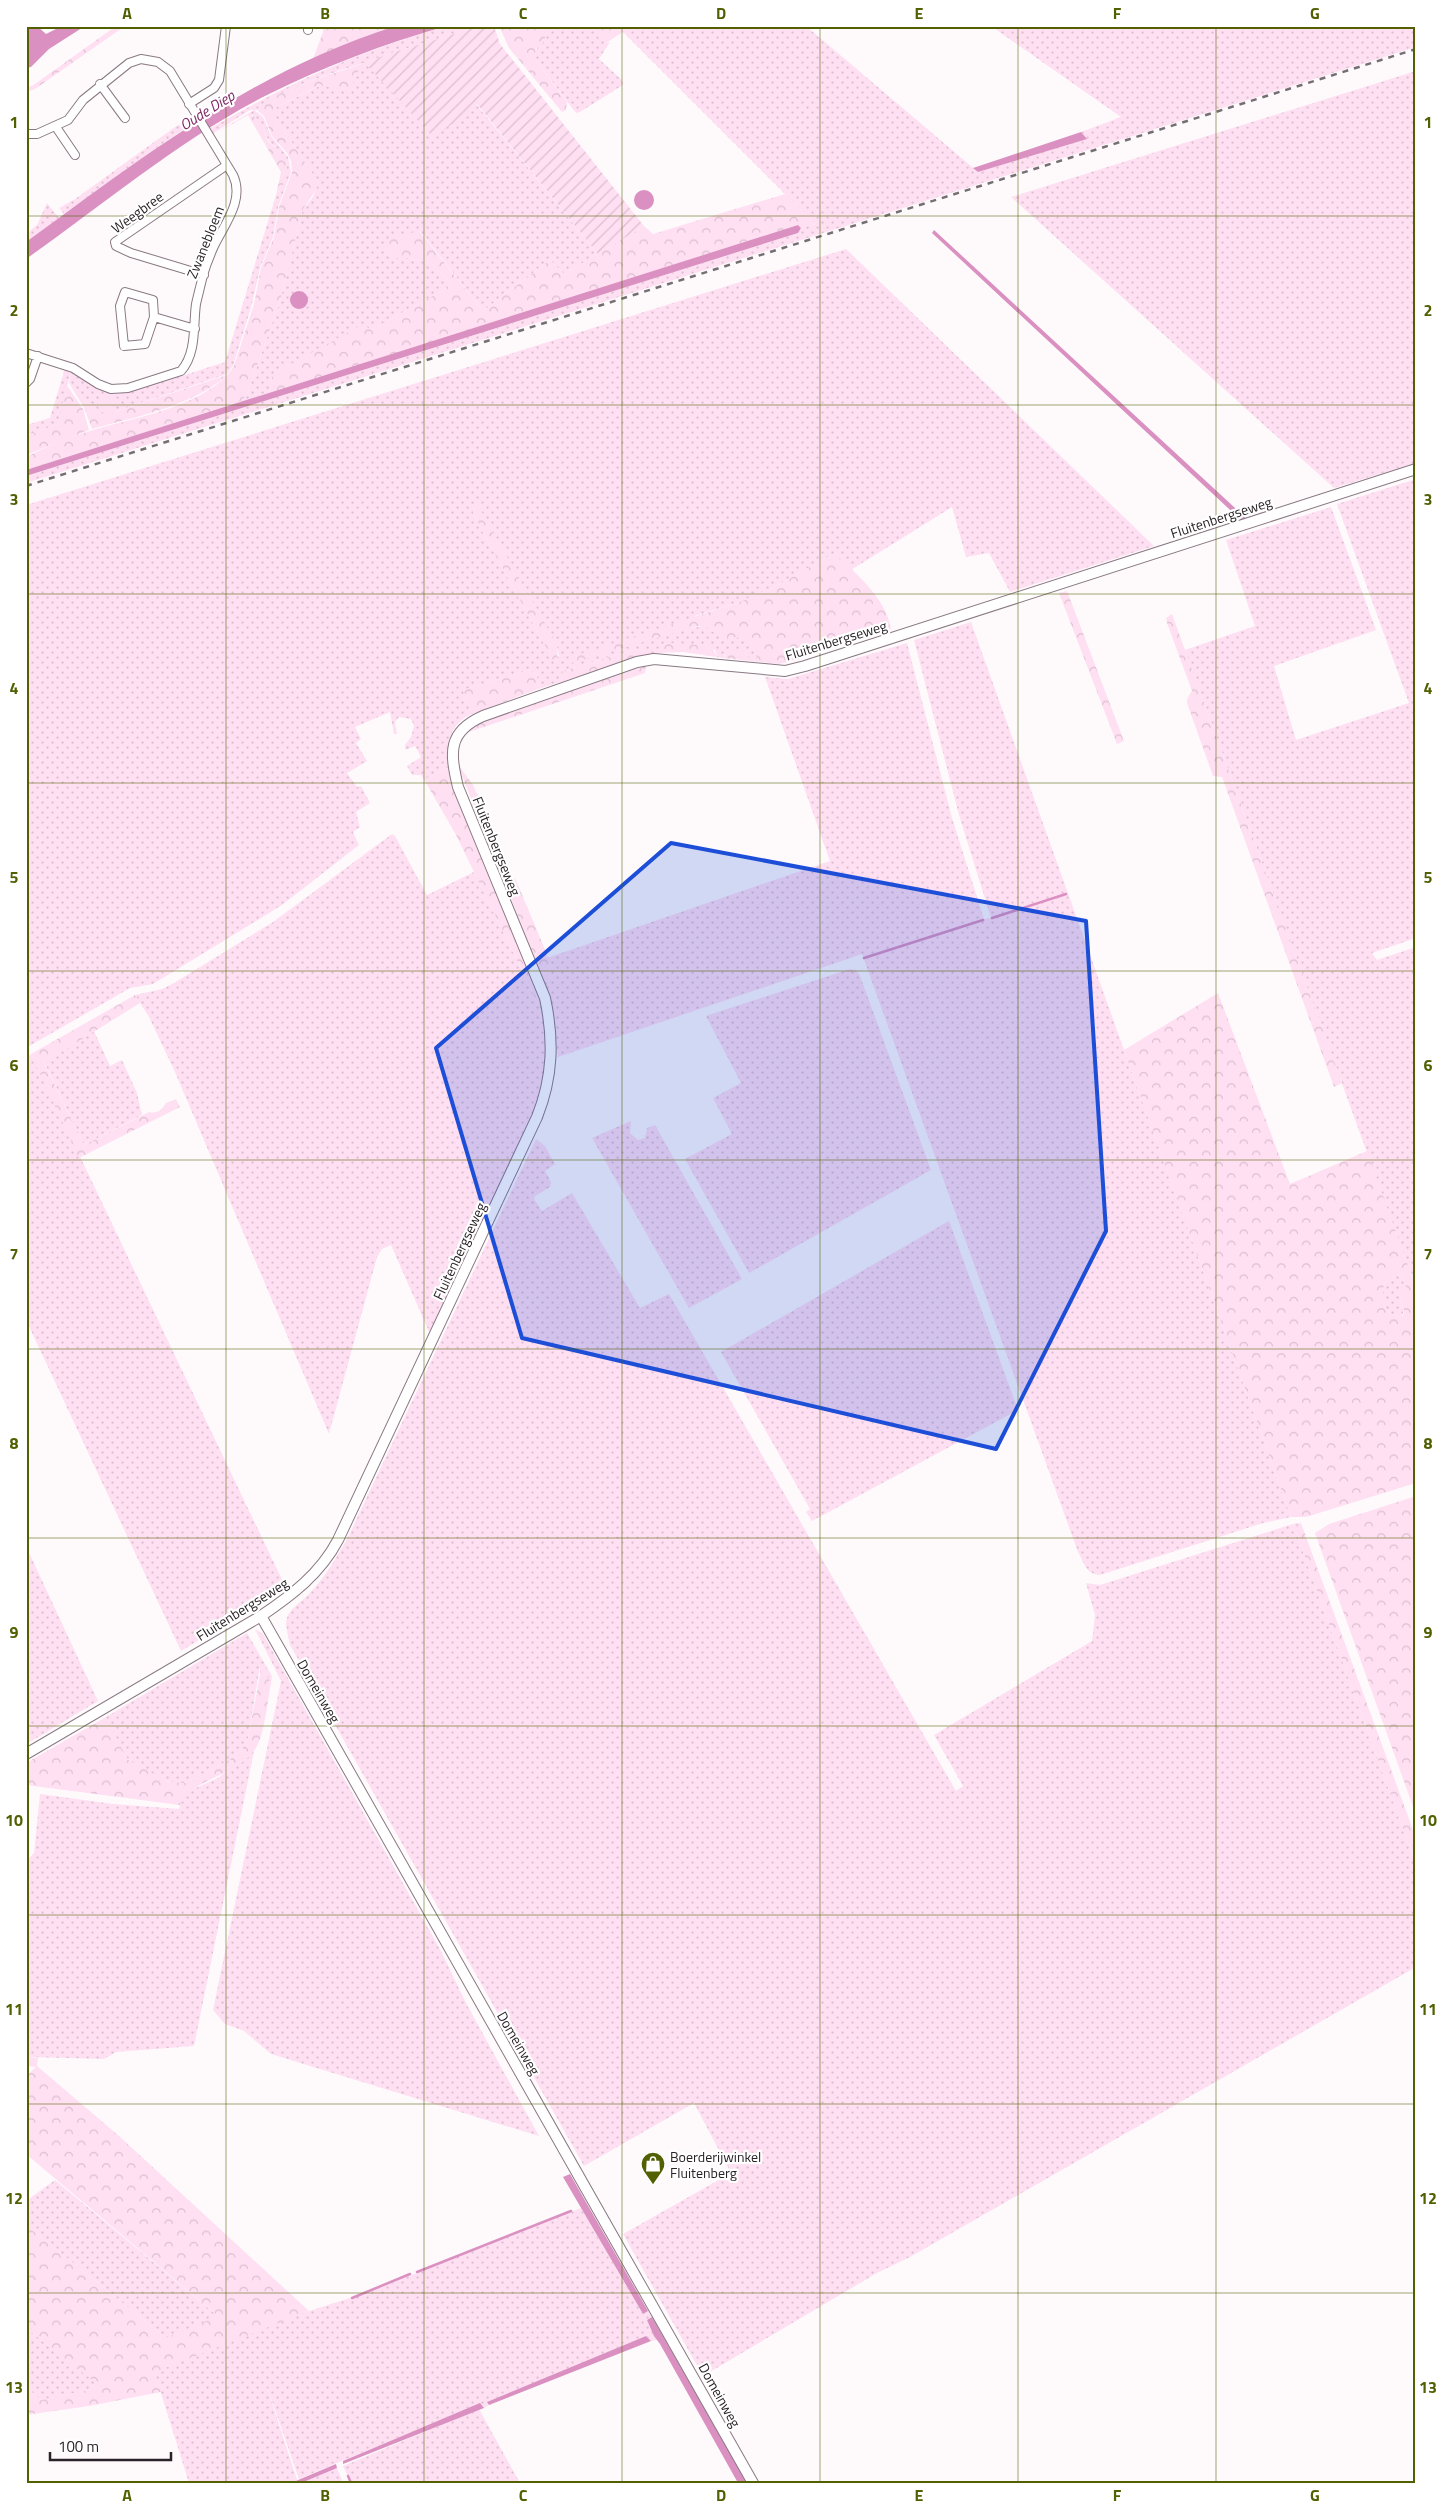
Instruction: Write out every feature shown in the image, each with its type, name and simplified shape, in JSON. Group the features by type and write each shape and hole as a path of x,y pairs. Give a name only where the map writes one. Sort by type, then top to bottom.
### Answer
{"street":[{"path":"189,104 214,88 219,80 226,26"},
{"name":"Zwanebloem","path":"26,134 37,134 56,128 68,120 83,100 100,84 129,62 141,59 158,62 170,71 235,179 237,191 230,218 213,248 204,274 196,306 194,329 186,363 182,371 116,390 102,386 73,368 26,353"},
{"path":"100,84 125,118"},
{"path":"56,128 75,155"},
{"name":"Weegbree","path":"204,274 131,253 116,246 115,242 226,164"},
{"path":"124,292 153,300 154,317 145,344 124,346 120,306 124,292"},
{"path":"154,317 194,329"},
{"path":"26,383 30,379 38,356"},
{"name":"Fluitenbergseweg","path":"26,1754 261,1616 305,1584 336,1546 545,1095 551,1065 551,1034 545,998 458,787 453,755 455,740 460,729 482,716 637,662 654,659 785,671 805,666 1416,469"},
{"name":"Domeinweg","path":"261,1616 753,2483"}],"highlighted area":[{"path":"671,843 1086,921 1106,1231 996,1449 522,1338 436,1048"}],"green space":[{"path":"116,26 125,26 35,89 26,92 26,87 32,86"},
{"path":"323,26 396,26 369,35 313,59 323,32"},
{"path":"446,26 480,26 365,63 476,104 598,254 564,274 550,260 483,311 420,231 386,252 393,258 408,258 431,263 451,283 449,287 371,330 363,325 279,371 272,378 269,394 239,403 247,394 280,301 303,209 313,197 318,182 275,117 275,108 321,85 351,91 354,77 364,63 324,76 274,97 257,110 250,110 212,134 209,129 267,97 324,70 383,47"},
{"path":"480,26 494,26 500,44 644,226 598,254 477,104 434,138 365,63"},
{"path":"499,26 545,26 545,38 541,47 536,48 534,58 567,102 566,110 562,112 509,48"},
{"path":"545,26 592,26 606,43 610,42 599,59 622,80 623,85 576,113 534,58 534,52 545,38"},
{"path":"592,26 617,26 623,32 606,43 598,37"},
{"path":"617,26 806,26 978,172 1086,139 1081,132 1121,117 991,26 1416,26 1416,47 26,483 26,476 798,233 801,228 815,224"},
{"path":"365,63 354,77 352,92 320,85 275,108 275,117 318,182 317,188 303,209 280,301 247,394 239,403 26,470 26,457 74,436 168,409 189,401 222,380 234,366 254,304 261,268 274,237 279,207 292,172 291,161 287,153 272,136 264,116 257,110 263,103 275,96 324,76"},
{"path":"1416,71 1416,463 1334,488 1011,197"},
{"path":"254,110 263,117 271,136 288,157 291,172 278,207 273,237 260,268 252,304 233,366 227,374 105,415 95,411 69,383 71,371 89,384 105,391 115,392 146,386 225,362 276,195 283,184 286,172 286,166 281,154 270,142 253,115 248,115 213,135"},
{"path":"248,115 253,116 259,121 268,141 284,156 287,174 283,185 276,195 281,172"},
{"path":"192,117 194,122 64,214 59,208 75,199 175,127"},
{"path":"785,194 815,224 801,228 798,225 269,394 272,377 279,371 363,324 371,330 449,287 451,283 431,263 408,258 393,258 386,252 385,244 389,238 419,231 483,311 550,260 564,274 644,226 653,234"},
{"path":"47,203 59,218 26,242 26,234 37,225"},
{"path":"846,249 1154,546 1010,592 989,553 966,557 952,507 851,570 835,553 776,586 740,602 695,616 684,629 705,626 723,638 746,637 751,643 759,662 750,661 745,652 724,654 724,658 717,657 715,650 670,643 661,646 656,653 647,655 643,651 636,649 563,671 561,682 541,688 536,674 530,670 463,690 472,714 458,723 450,736 447,751 449,767 427,778 426,783 421,775 412,775 407,766 421,757 415,746 405,750 405,745 411,737 414,726 411,719 399,717 395,722 397,734 394,734 390,712 355,727 361,739 356,743 367,761 347,773 357,787 361,786 370,803 356,812 360,827 353,832 359,845 282,905 153,984 130,988 26,1048 26,505","holes":["476,503 557,646 559,656 554,662 473,513"]},
{"path":"65,368 71,371 58,424 26,436 26,425 50,418"},
{"path":"227,375 213,386 181,403 92,429 84,408 69,383 95,411 105,415"},
{"path":"66,384 83,409 89,430 26,455 26,436 58,424"},
{"path":"107,396 113,399 116,405 113,411 107,414 101,411 98,405 101,399"},
{"path":"1416,479 1416,521 1413,522 1416,530 1416,938 1372,953 1377,960 1416,947 1416,1288 1185,650 1255,626 1226,540 1331,507 1376,630 1274,666 1296,740 1409,703 1337,504"},
{"path":"476,502 552,636 557,646 558,661 554,662 479,525 473,513"},
{"path":"835,553 877,597 888,618 891,629 779,664 759,662 751,643 746,637 723,638 705,627 698,626 565,665 568,658 740,602 776,586"},
{"path":"1067,591 1124,741 1117,744 1059,593"},
{"path":"1172,614 1342,1083 1334,1087 1222,777 1213,776 1187,703 1187,699 1192,691 1167,623 1166,618"},
{"path":"971,622 1291,1517 1263,1523 1100,1575 1088,1570 1078,1552 862,954 558,1057 553,1012 546,988 551,974 547,958 830,861 765,677 788,679 907,643 952,818 984,919 991,918 959,815 914,640"},
{"path":"670,643 711,646 717,657 683,652 656,653 661,646"},
{"path":"732,648 745,652 750,661 724,658 726,650"},
{"path":"636,649 644,651 647,655 561,682 563,671"},
{"path":"646,666 645,673 463,734 479,720"},
{"path":"530,670 536,674 541,688 472,714 463,690"},
{"path":"457,763 473,785 510,868 501,875"},
{"path":"449,767 540,997 544,1016 455,833 426,783 427,778"},
{"path":"392,834 395,836 427,895 474,872 544,1016 547,1049 545,1071 540,1095 529,1125 430,1334 391,1245 382,1249 377,1257 329,1434 175,1072 149,1017 135,995 162,989 174,983 273,922"},
{"path":"515,878 546,952 551,974 546,988 505,883"},
{"path":"850,969 856,970 860,976 931,1170 749,1273 685,1159 732,1134 713,1098 741,1083 706,1016"},
{"path":"1218,993 1290,1184 1367,1151 1416,1288 1416,1483 1306,1517 1291,1517 1124,1050","holes":["1393,1274 1402,1276 1406,1288 1400,1293 1404,1313 1403,1316 1395,1316 1389,1313 1385,1307 1383,1300 1384,1285"]},
{"path":"135,995 140,1003 44,1063 84,1145 149,1112 159,1111 166,1103 176,1099 180,1107 79,1158 31,1054"},
{"path":"94,1031 110,1066 122,1060 137,1093 142,1115 84,1145 44,1062"},
{"path":"31,1054 286,1588 181,1651 26,1320 26,1057"},
{"path":"631,1121 630,1133 638,1140 645,1138 647,1128 655,1125 742,1279 689,1308 592,1138"},
{"path":"536,1139 545,1146 555,1164 545,1171 551,1182 550,1187 535,1196 534,1199 542,1211 572,1193 640,1308 669,1294 956,1791 963,1786 934,1735 1092,1641 1095,1615 1086,1583 1100,1585 1293,1524 1416,1865 1416,1967 910,2257 877,2273 703,2376 623,2234 731,2173 694,2103 584,2166 290,1645 286,1628 289,1614 325,1575 349,1535"},
{"path":"949,1221 1018,1410 812,1521 806,1512 810,1509 721,1352"},
{"path":"1393,1274 1402,1276 1406,1288 1400,1293 1403,1310 1402,1316 1389,1312 1383,1300 1384,1285"},
{"path":"1416,1496 1416,1815 1315,1533 1329,1524"},
{"path":"1301,1523 1416,1838 1416,1865 1293,1524"},
{"path":"26,1546 98,1701 30,1742 26,1735"},
{"path":"255,1629 263,1634 441,1951 466,2003 539,2136 271,2054 244,2031 225,2024 213,2010 281,1681"},
{"path":"247,1633 272,1676 271,1683 260,1666 248,1738 241,1751 228,1761 185,1783 163,1780 139,1768 128,1759 118,1745 106,1717"},
{"path":"260,1665 271,1683 258,1745 246,1759 236,1766 193,1790 180,1805 26,1785 26,1763 106,1717 127,1759 168,1782 185,1783 228,1761 241,1751 248,1738 260,1675"},
{"path":"254,1751 194,2046 116,2052 104,2059 26,2057 26,1861 34,1853 40,1794 113,1804 179,1809 182,1799 189,1791 218,1778"},
{"path":"26,2057 38,2058 37,2066 119,2136 309,2311 155,2372 161,2392 89,2406 26,2415 26,2387 41,2400 89,2390 96,2383 26,2328 26,2225 166,2338 218,2316 26,2154 26,2076 36,2067 26,2066"},
{"path":"55,2180 219,2317 166,2338 26,2225 26,2201"},
{"path":"581,2208 643,2314 648,2311 652,2317 647,2320 657,2340 651,2341 646,2336 488,2402 489,2405 484,2408 479,2404 299,2479 264,2378 297,2480 290,2483 189,2483 154,2371 278,2321 351,2299"},
{"path":"26,2328 97,2383 89,2390 41,2400 26,2387"},
{"path":"479,2409 520,2483 351,2483 343,2466"},
{"path":"337,2468 343,2483 300,2483"}],"shaded area":[{"path":"26,26 37,26 46,34 62,26 85,26 49,49 31,67 26,68"},
{"path":"396,26 446,26 400,40 333,65 289,84 235,112 144,172 26,259 26,242 158,147 202,118 295,66"},
{"path":"1081,132 1087,139 978,172 973,168"},
{"path":"644,190 651,193 654,200 651,207 644,210 637,207 634,200 637,193"},
{"path":"798,225 801,228 798,233 26,476 26,470"},
{"path":"934,230 1247,519 1242,521 932,233"},
{"path":"299,291 305,294 308,300 305,306 299,309 293,306 290,300 293,294"},
{"path":"570,2174 648,2311 643,2314 563,2177"},
{"path":"652,2317 747,2483 738,2483 654,2336 647,2320"},
{"path":"646,2336 651,2341 489,2405 487,2402"},
{"path":"480,2403 484,2408 343,2464 343,2461"},
{"path":"336,2464 337,2468 301,2483 291,2483"}],"waterway":[{"path":"992,918 1066,894"},
{"path":"864,958 983,920"},
{"path":"417,2272 571,2211"},
{"path":"352,2298 410,2274"},
{"path":"348,2476 351,2483"}],"railway":[{"path":"26,486 1416,49"}],"place":[{"name":"Boerderijwinkel Fluitenberg","path":"653,2185"}],"water label":[{"name":"Oude Diep","path":"207,110"}]}
